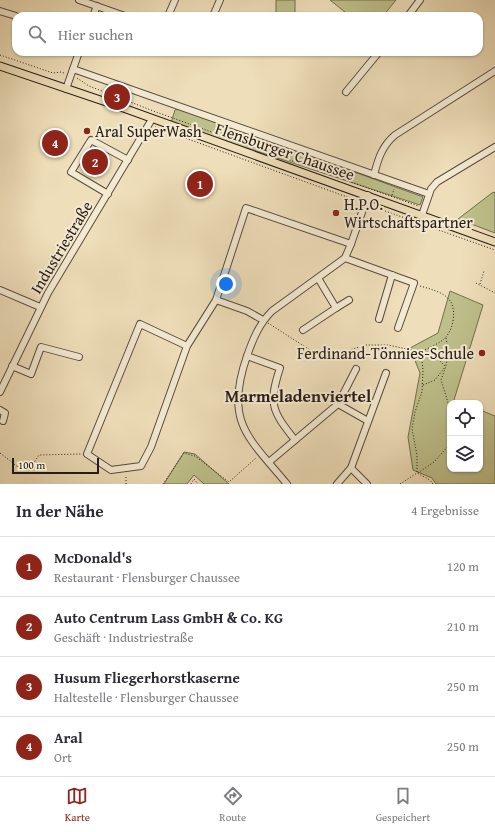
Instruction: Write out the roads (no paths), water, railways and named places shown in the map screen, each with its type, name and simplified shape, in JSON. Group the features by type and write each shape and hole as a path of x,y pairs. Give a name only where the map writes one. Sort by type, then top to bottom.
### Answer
{"main road":[{"name":"Flensburger Chaussee","path":"0,66 66,89 150,122 368,195 389,204 423,212 495,242"}],"street":[{"path":"78,0 114,12"},
{"path":"170,12 175,0"},
{"path":"215,12 220,0"},
{"path":"411,12 420,0"},
{"path":"95,12 97,6"},
{"path":"0,11 12,15"},
{"path":"66,89 78,56"},
{"path":"346,92 376,56"},
{"name":"Flensburger Chaussee","path":"73,69 429,194"},
{"path":"374,175 379,156 386,143 395,135 495,71"},
{"name":"Industriestraße","path":"0,392 40,307 150,122"},
{"path":"108,194 71,172 91,140 128,160"},
{"path":"423,212 433,186 440,179 495,147"},
{"path":"287,484 249,439 241,423 238,402 240,376 262,320 344,258 351,244 368,195"},
{"path":"187,346 140,324 87,454 111,470 141,466 151,447 187,346 216,300 246,208 351,244"},
{"path":"344,258 414,284 398,328"},
{"path":"379,319 392,276"},
{"path":"318,278 336,308"},
{"path":"0,290 40,307"},
{"path":"216,300 247,311 262,320"},
{"path":"303,330 349,300"},
{"path":"12,366 31,374 41,347 79,357"},
{"path":"247,356 280,368 274,386 272,399 278,416 295,440"},
{"path":"269,462 338,404 356,369"},
{"path":"337,484 351,468 386,373"},
{"path":"338,404 368,421"},
{"path":"0,410 5,413 3,421"},
{"path":"351,468 367,484"}],"place":[{"name":"Husum Fliegerhorstkaserne","path":"117,97"},
{"name":"Aral SuperWash","path":"87,131"},
{"name":"Aral","path":"55,143"},
{"name":"Auto Centrum Lass GmbH & Co. KG","path":"95,162"},
{"name":"McDonald's","path":"200,184"},
{"name":"H.P.O. Wirtschaftspartner","path":"336,213"},
{"name":"Ferdinand-Tönnies-Schule","path":"482,353"}],"district":[{"name":"Marmeladenviertel","path":"298,395"}]}
